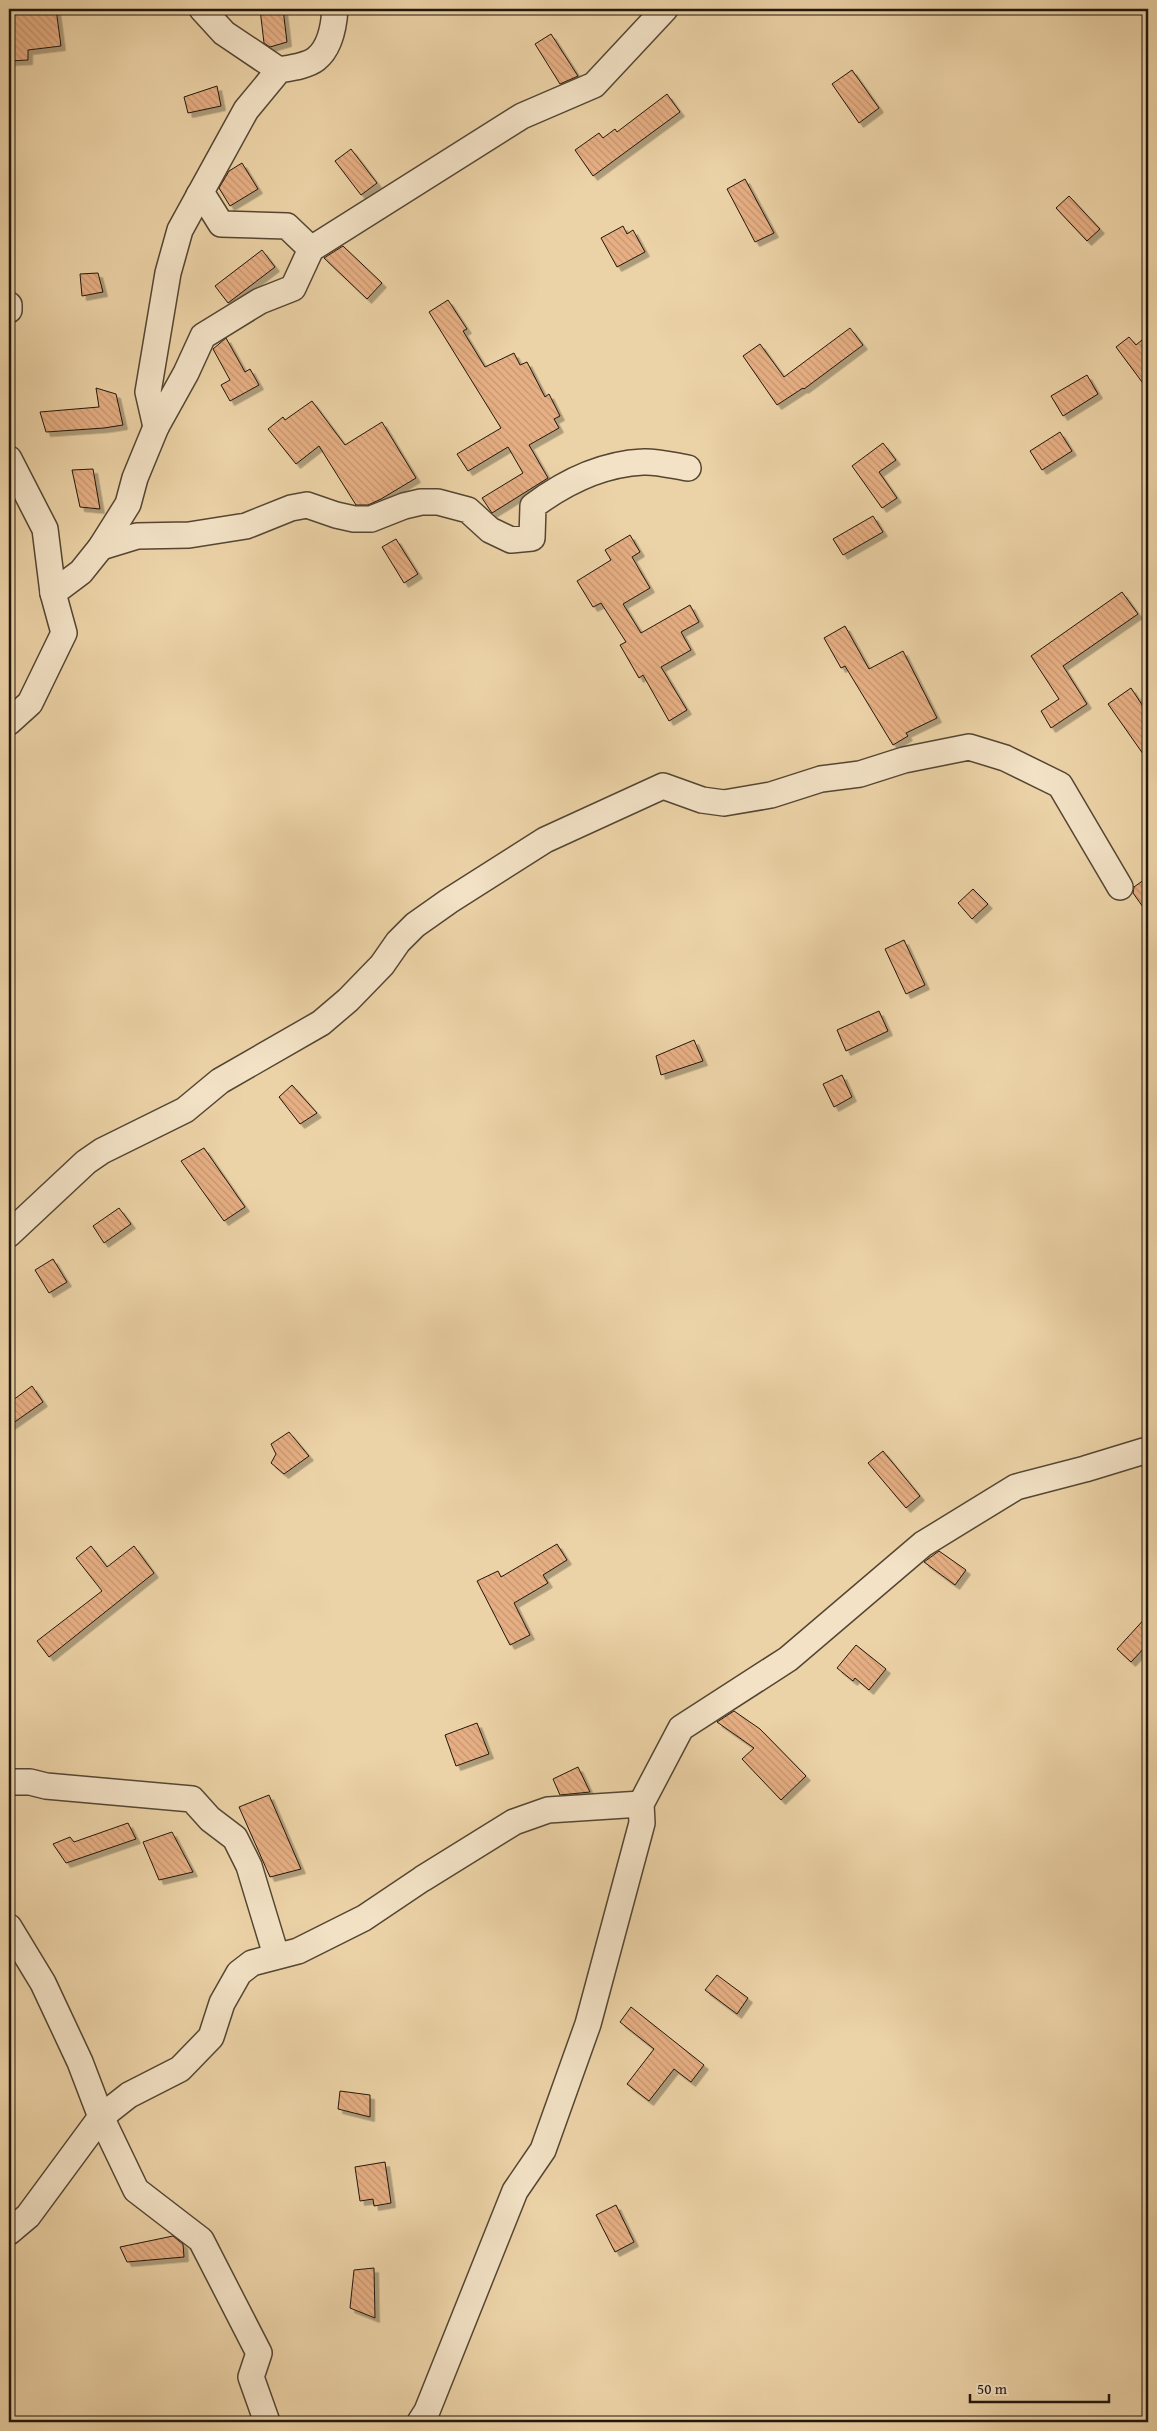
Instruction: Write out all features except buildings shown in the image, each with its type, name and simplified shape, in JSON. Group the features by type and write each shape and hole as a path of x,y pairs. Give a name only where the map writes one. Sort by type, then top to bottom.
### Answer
{"street":[{"path":"202,9 224,33 279,70"},
{"path":"156,427 148,392 168,272 180,230 246,110 279,70 296,67 316,59 329,41 335,9"},
{"path":"53,594 81,572 101,547 128,504 135,478 156,427 186,373 203,336 260,301 292,288 311,249 522,116 594,85 665,9"},
{"path":"200,195 206,200 222,224 287,226 311,249"},
{"path":"9,305 9,310"},
{"path":"9,459 45,529 53,594 64,633 30,702 9,722"},
{"path":"101,547 137,536 189,535 246,526 291,508 307,505 354,519 371,519 404,506 421,502 438,502 468,510 490,530 511,540 532,538 534,506 547,496 596,470 643,462 688,468"},
{"path":"9,1234 86,1162 102,1151 185,1110 220,1081 321,1023 348,1000 382,965 398,942 415,925 449,901 545,840 663,786 702,800 724,803 771,795 821,779 860,774 904,760 969,747 1005,758 1060,785 1120,887"},
{"path":"420,2422 427,2411 515,2191 543,2150 588,2024 642,1824 641,1804 681,1728 788,1659 923,1544 1016,1487 1144,1451"},
{"path":"9,1782 30,1782 46,1786 192,1799 210,1819 235,1838 249,1866 276,1955"},
{"path":"9,2232 28,2216 101,2117 128,2095 180,2068 211,2037 222,2003 239,1973 252,1963 276,1955 298,1951 364,1918 422,1879 514,1822 548,1810 641,1804"},
{"path":"9,1927 44,1983 80,2062 101,2117 136,2190 201,2240 259,2353 251,2378 266,2422"}]}
